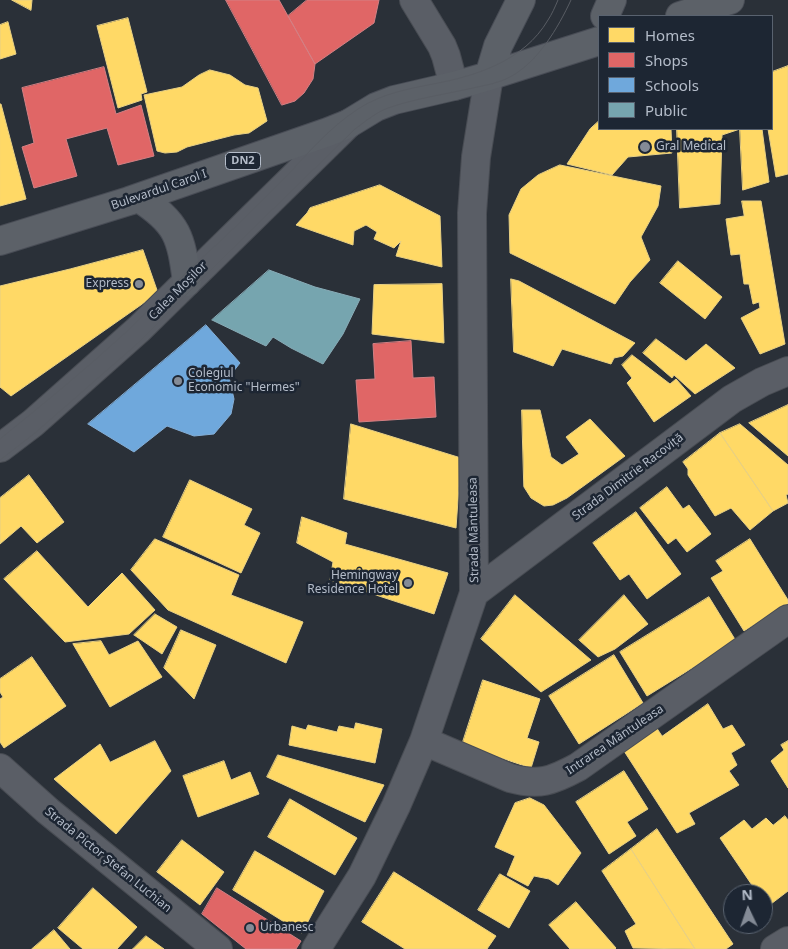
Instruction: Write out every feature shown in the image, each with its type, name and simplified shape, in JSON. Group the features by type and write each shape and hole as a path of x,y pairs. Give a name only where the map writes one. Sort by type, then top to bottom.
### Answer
{"main road":[{"path":"490,76 498,46 520,0"},
{"path":"605,15 612,0"},
{"path":"687,9 730,0"},
{"name":"Bulevardul Carol I","path":"0,241 139,198 328,132 348,124 376,107 394,100 490,76 597,38"},
{"path":"139,198 155,208 177,233 187,282"}],"street":[{"path":"414,0 442,46 454,86"},
{"name":"Strada Mântuleasa","path":"316,949 362,876 396,806 424,741 474,594 472,213 476,158 490,76"},
{"name":"Calea Moșilor","path":"0,448 33,423 139,329 348,124"},
{"name":"Strada Dimitrie Racoviță","path":"474,594 732,399 788,370"},
{"name":"Intrarea Mântuleasa","path":"424,741 517,780 542,782 559,777 578,767 788,619"},
{"name":"Strada Pictor Ștefan Luchian","path":"0,768 55,817 218,949"},
{"path":"775,949 788,941"}],"building: Homes":[{"path":"12,0 32,0 31,10"},
{"path":"128,18 147,92 141,94 142,100 118,108 97,26"},
{"path":"8,22 16,54 0,59 0,25"},
{"path":"788,66 788,174 776,177 768,130 773,130 773,72"},
{"path":"210,70 230,75 245,85 258,88 267,121 249,133 187,147 177,152 165,153 157,151 144,95 182,87"},
{"path":"0,104 26,199 0,206"},
{"path":"598,122 598,130 671,130 672,153 628,157 612,175 567,164 590,129"},
{"path":"677,130 737,130 722,135 720,204 680,208"},
{"path":"740,130 762,130 769,182 743,190"},
{"path":"560,165 661,186 658,206 641,237 650,260 630,282 615,304 510,253 509,215 521,189 538,175"},
{"path":"380,185 440,216 442,267 396,256 401,241 394,248 374,239 377,232 366,225 354,231 353,245 296,225 310,208"},
{"path":"742,201 761,201 785,344 760,354 741,318 760,308 759,302 753,304 749,284 744,284 740,254 731,255 726,219 744,216"},
{"path":"143,250 158,293 11,396 0,387 0,286"},
{"path":"678,261 722,297 705,319 660,283"},
{"path":"511,279 519,281 635,343 623,356 614,358 611,364 562,349 553,366 514,352"},
{"path":"442,284 444,343 372,334 374,285"},
{"path":"656,339 686,361 706,344 735,368 695,394 674,375 672,378 643,353"},
{"path":"632,355 670,384 676,379 691,396 654,422 627,383 632,378 622,365"},
{"path":"788,405 788,456 749,423"},
{"path":"522,410 540,410 551,457 562,465 579,454 566,437 590,419 625,456 567,498 553,505 544,506 531,498 524,487"},
{"path":"351,424 461,458 456,528 344,499"},
{"path":"740,424 788,465 788,494 786,495 788,503 773,511 720,433"},
{"path":"720,433 773,511 750,530 731,508 715,516 688,475 688,469 683,462"},
{"path":"29,475 64,522 37,543 21,526 0,544 0,498"},
{"path":"190,480 252,509 244,525 260,533 241,573 163,537"},
{"path":"667,487 683,509 689,505 711,534 687,552 676,538 668,544 640,508"},
{"path":"636,512 681,574 647,599 629,574 620,580 593,543"},
{"path":"302,517 347,533 345,544 448,573 434,614 330,580 333,562 297,543"},
{"path":"155,539 239,575 231,595 303,622 286,663 168,610 131,570"},
{"path":"750,539 788,600 788,604 744,631 711,578 723,571 716,561"},
{"path":"37,551 88,607 122,573 155,610 129,634 65,642 4,579"},
{"path":"515,595 591,660 541,692 481,639"},
{"path":"624,595 648,624 615,649 598,657 579,640"},
{"path":"709,597 736,641 647,696 620,652"},
{"path":"155,614 177,627 162,654 134,635"},
{"path":"181,630 216,645 194,699 164,668"},
{"path":"101,641 109,655 138,641 162,677 110,707 73,644"},
{"path":"614,655 643,703 579,744 549,696"},
{"path":"32,657 66,706 4,748 0,742 0,699 3,697 0,692 0,679"},
{"path":"483,680 540,699 527,738 539,742 531,768 462,745"},
{"path":"708,704 723,729 732,725 745,745 731,753 737,765 729,771 739,785 689,813 695,824 677,833 624,751 656,727 662,736"},
{"path":"356,723 382,729 375,763 289,745 292,726 306,730 308,725 337,732 339,726 354,729"},
{"path":"155,741 171,771 116,834 54,779 100,744 110,762"},
{"path":"788,741 788,788 771,761 784,750 781,745"},
{"path":"278,755 384,785 365,822 267,777"},
{"path":"224,761 231,780 250,772 259,794 198,817 183,776"},
{"path":"624,771 648,809 627,822 636,836 609,854 576,802"},
{"path":"530,798 544,805 581,853 558,885 549,879 534,876 528,886 507,875 515,856 495,847 515,803"},
{"path":"290,799 357,838 335,875 268,837"},
{"path":"785,816 788,820 788,891 773,902 773,884 751,884 720,838 744,820 752,829 766,818 773,825"},
{"path":"657,829 723,929 723,934 726,934 733,944 726,949 695,949 631,849"},
{"path":"182,840 224,872 200,905 157,872"},
{"path":"631,849 695,949 633,948 625,931 636,924 602,871"},
{"path":"255,851 324,891 302,933 233,890"},
{"path":"394,872 496,936 487,949 405,949 362,922"},
{"path":"500,874 530,891 509,928 478,910"},
{"path":"93,888 137,927 117,949 83,949 58,928"},
{"path":"576,902 615,949 570,949 549,925"},
{"path":"54,930 70,949 32,949"},
{"path":"146,936 164,949 133,949"}],"building: Shops":[{"path":"226,0 279,0 315,64 313,79 304,93 295,101 282,105"},
{"path":"307,0 379,0 374,23 315,64 288,16"},
{"path":"104,67 116,114 141,105 154,156 118,165 107,128 66,139 77,176 34,188 22,147 34,143 22,88"},
{"path":"411,341 413,378 434,377 436,417 359,422 356,380 375,379 373,344"},
{"name":"Urbanesc","path":"217,888 301,941 296,949 246,949 202,914"}],"building: Schools":[{"path":"206,325 240,363 229,377 234,399 231,414 214,434 194,436 167,426 134,452 88,424"}],"building: Public":[{"path":"269,270 315,287 360,299 343,334 323,364 273,337 266,346 212,320"}],"tram line":[{"path":"0,439 78,375 124,334 347,116 385,96 404,90 449,81 498,64 526,46 538,34 558,0"},
{"path":"0,460 35,433 137,344 355,129 388,108 419,99 492,84 510,77 530,63 546,43 560,22 571,0"}],"place":[{"name":"Gral Medical","path":"645,147"},
{"name":"Express","path":"139,284"},
{"name":"Colegiul Economic \"Hermes\"","path":"178,381"},
{"name":"Hemingway Residence Hotel","path":"408,583"},
{"name":"Urbanesc","path":"250,928"}]}
